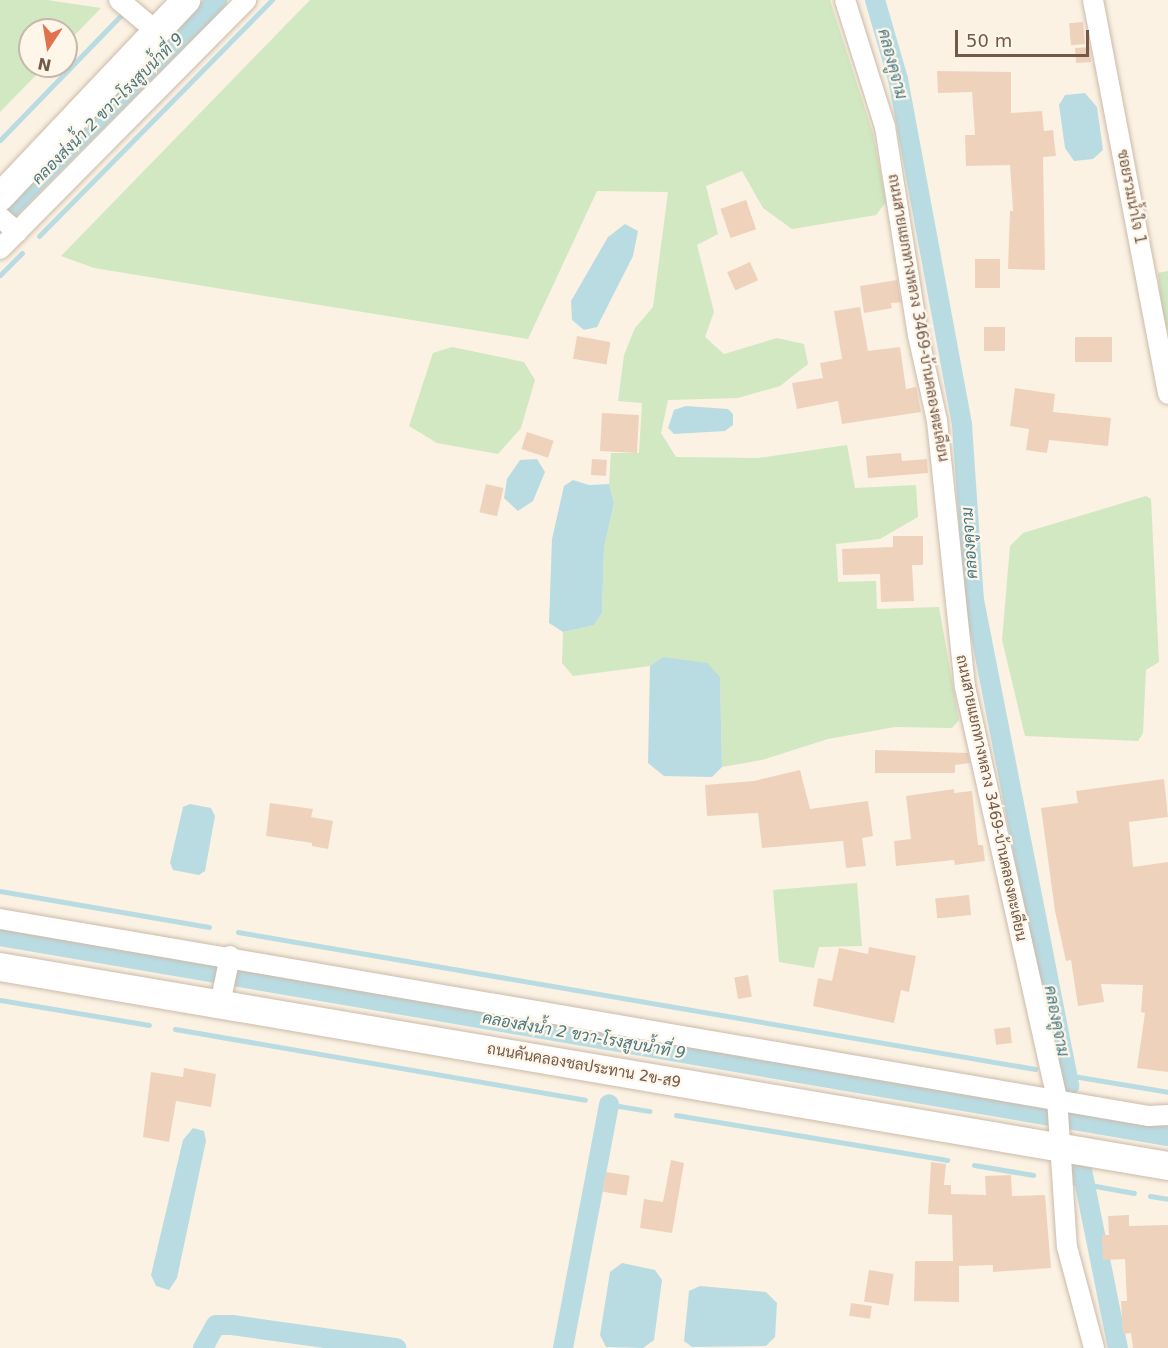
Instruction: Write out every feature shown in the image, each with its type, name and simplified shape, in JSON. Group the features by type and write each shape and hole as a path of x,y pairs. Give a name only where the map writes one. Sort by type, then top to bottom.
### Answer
{"street":[{"path":"119,0 156,31"},
{"path":"0,197 186,0"},
{"path":"0,249 246,0"},
{"name":"ถนนสายแยกทางหลวง 3469-บ้านคลองตะเคียน","path":"845,0 885,127 918,334 937,421 964,687 1057,1102 1057,1137 1067,1247 1094,1348"},
{"name":"ซอยรวมน้ำใจ 1","path":"1093,0 1168,394"},
{"path":"0,217 16,231"},
{"path":"0,920 1057,1102 1149,1116 1168,1115"},
{"path":"221,999 229,961"},
{"name":"ถนนคันคลองชลประทาน 2ข-ส9","path":"0,967 221,999 1057,1137 1168,1166"}],"green space":[{"path":"0,0 47,0 101,8 78,32 78,18 18,18 18,78 33,78 0,112"},
{"path":"310,0 830,0 873,133 886,202 876,215 792,229 763,208 742,171 706,186 718,234 697,245 714,312 705,337 724,354 777,338 804,344 808,364 780,386 738,398 668,400 661,433 676,457 758,458 847,445 855,488 916,485 918,517 880,539 836,544 838,582 876,581 877,609 939,607 959,720 952,728 895,727 828,739 762,760 722,767 720,677 663,657 650,666 573,676 562,663 563,632 594,625 602,613 604,548 614,503 609,484 611,453 639,453 642,403 618,401 624,355 635,328 653,307 668,192 597,191 528,339 94,268 61,256"},
{"path":"1168,271 1168,329 1163,329 1158,273"},
{"path":"452,347 524,362 535,380 521,428 498,454 437,443 409,426 433,353"},
{"path":"1146,496 1151,499 1159,662 1146,670 1143,733 1138,741 1025,736 1002,640 1010,546 1023,533"},
{"path":"857,883 862,946 819,947 814,968 779,962 773,890"}],"water":[{"path":"1085,93 1097,107 1103,150 1093,159 1074,161 1065,148 1059,105 1065,95"},
{"path":"625,224 638,231 633,256 597,327 584,330 572,320 571,301 608,237"},
{"path":"686,406 728,409 733,414 733,425 725,431 674,434 668,428 674,410"},
{"path":"537,459 545,472 533,501 518,511 504,498 507,479 520,460"},
{"path":"573,480 589,485 609,484 614,503 604,548 602,613 594,625 563,632 549,623 552,539 564,486"},
{"path":"663,657 707,663 720,677 722,767 712,777 664,776 648,763 650,666"},
{"path":"190,804 211,808 215,816 205,871 199,875 173,870 170,863 183,807"},
{"path":"193,1128 204,1131 206,1141 177,1278 169,1290 156,1286 151,1275 183,1140"},
{"path":"622,1263 655,1270 662,1280 654,1340 643,1348 606,1347 600,1335 610,1272"},
{"path":"700,1286 766,1292 777,1303 775,1337 766,1346 692,1347 684,1341 689,1291"}],"building":[{"path":"1083,22 1085,44 1071,45 1069,23"},
{"path":"1090,47 1091,62 1076,63 1075,48"},
{"path":"937,71 1011,72 1011,113 1042,111 1044,131 1053,130 1056,156 1043,157 1045,270 1008,269 1010,211 1013,211 1010,165 966,166 965,135 975,135 972,92 938,93"},
{"path":"746,200 756,229 731,238 720,209"},
{"path":"975,259 1000,259 1000,288 975,288"},
{"path":"750,262 758,280 735,290 727,272"},
{"path":"897,280 901,302 891,303 892,308 864,313 860,286"},
{"path":"860,307 868,351 900,347 906,389 916,387 921,412 842,424 838,401 797,409 792,383 823,378 820,363 842,359 834,311"},
{"path":"984,327 1005,327 1005,351 984,351"},
{"path":"577,336 610,342 606,365 573,359"},
{"path":"1075,337 1112,337 1112,362 1075,362"},
{"path":"1015,388 1055,394 1053,412 1111,418 1108,446 1049,440 1047,453 1026,450 1029,429 1010,426"},
{"path":"602,413 639,415 637,453 600,451"},
{"path":"527,432 554,441 548,458 521,449"},
{"path":"901,453 902,461 927,459 928,473 868,478 866,456"},
{"path":"592,459 607,460 606,476 591,475"},
{"path":"486,484 504,488 497,516 479,512"},
{"path":"893,536 923,536 923,565 912,565 914,601 881,602 880,574 843,575 842,549 893,547"},
{"path":"875,750 968,753 970,763 955,765 955,773 875,773"},
{"path":"800,770 810,809 868,801 873,836 862,838 866,866 846,868 843,841 762,848 758,813 707,816 705,785 754,781"},
{"path":"1164,779 1168,817 1129,822 1133,867 1168,862 1168,1072 1137,1068 1145,1013 1141,1012 1143,985 1101,984 1104,1002 1078,1006 1071,960 1066,961 1055,911 1041,808 1078,803 1076,791"},
{"path":"954,789 954,793 972,791 978,845 983,845 985,861 955,865 954,860 896,866 894,841 911,839 906,796"},
{"path":"270,803 313,809 311,817 333,821 328,849 312,846 312,843 266,836"},
{"path":"969,895 971,915 937,918 935,899"},
{"path":"869,947 916,956 909,992 901,990 894,1023 813,1006 818,978 832,981 839,948 868,954"},
{"path":"748,975 752,997 738,999 734,977"},
{"path":"1010,1027 1012,1043 996,1045 994,1029"},
{"path":"184,1068 216,1074 211,1107 176,1101 169,1142 143,1137 151,1072 183,1077"},
{"path":"671,1160 684,1163 672,1233 640,1228 644,1199 663,1202"},
{"path":"931,1162 946,1164 944,1185 951,1185 951,1194 986,1195 985,1176 1011,1175 1012,1196 1045,1195 1051,1268 993,1272 993,1265 959,1266 959,1302 914,1301 915,1261 953,1261 952,1215 928,1214"},
{"path":"606,1172 630,1176 627,1196 603,1192"},
{"path":"1129,1215 1129,1226 1168,1225 1168,1348 1133,1348 1131,1333 1123,1334 1121,1301 1127,1301 1125,1259 1103,1260 1102,1235 1109,1235 1108,1216"},
{"path":"869,1270 894,1274 889,1306 864,1302"},
{"path":"851,1303 872,1306 870,1319 849,1316"}],"waterway":[{"name":"คลองส่งน้ำ 2 ขวา-โรงสูบน้ำที่ 9","path":"0,218 217,0"},
{"path":"39,236 272,0"},
{"name":"คลองคูจาม","path":"875,0 898,79 962,425 974,600 1069,1086"},
{"path":"0,140 124,12"},
{"path":"0,275 22,253"},
{"path":"0,891 209,927"},
{"path":"238,932 1035,1069"},
{"name":"คลองส่งน้ำ 2 ขวา-โรงสูบน้ำที่ 9","path":"0,936 1168,1136"},
{"path":"0,1000 149,1025"},
{"path":"175,1029 585,1100"},
{"path":"1055,1073 1168,1092"},
{"path":"607,1104 649,1111"},
{"path":"563,1348 609,1104"},
{"path":"676,1115 947,1160"},
{"path":"974,1165 1033,1175"},
{"name":"คลองคูจาม","path":"1082,1170 1118,1348"},
{"path":"1068,1181 1134,1193"},
{"path":"1150,1196 1168,1199"},
{"path":"203,1348 216,1325 232,1325 396,1348"}]}
